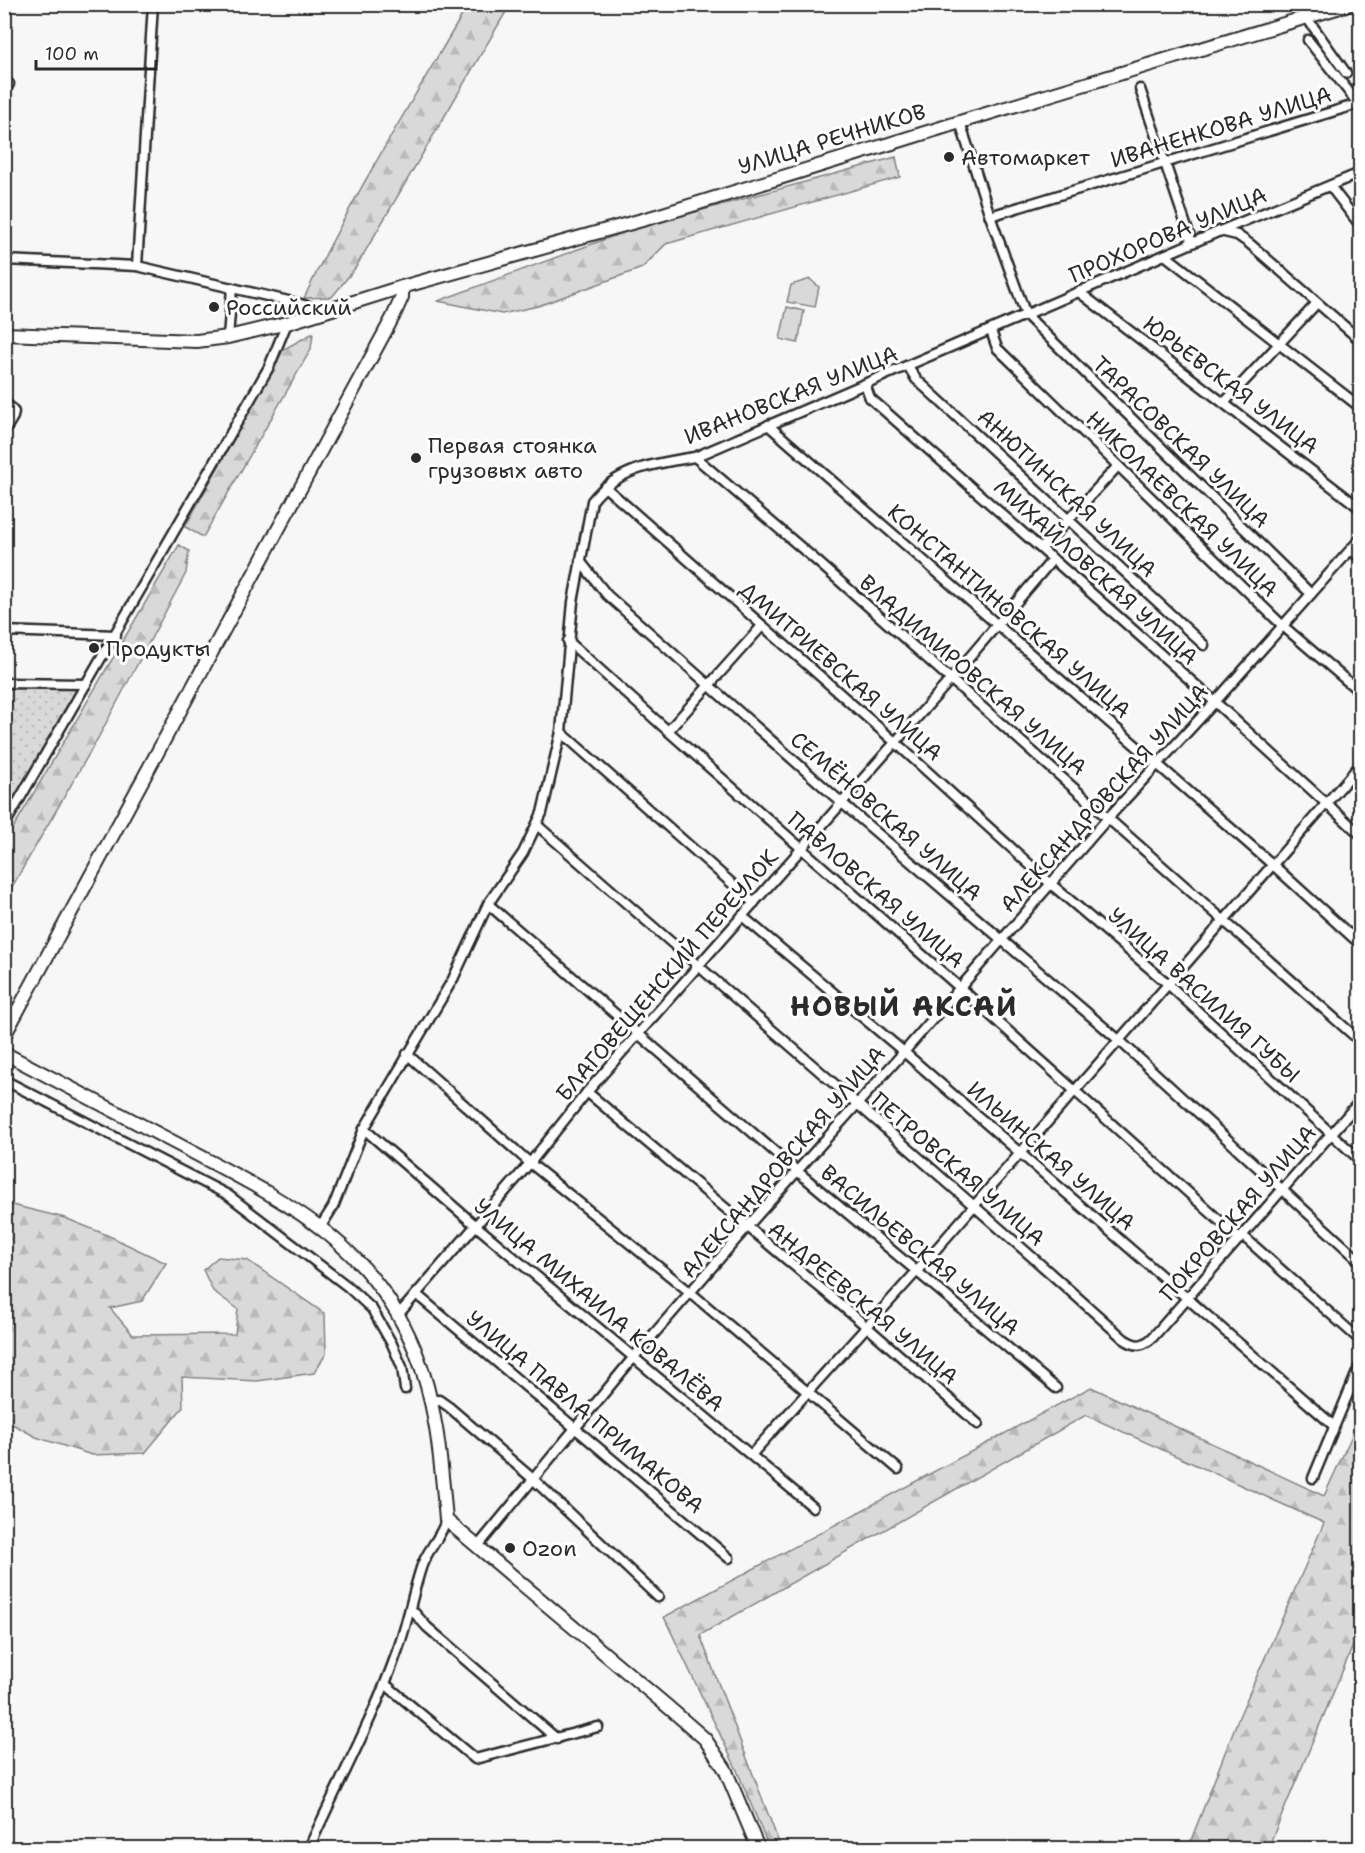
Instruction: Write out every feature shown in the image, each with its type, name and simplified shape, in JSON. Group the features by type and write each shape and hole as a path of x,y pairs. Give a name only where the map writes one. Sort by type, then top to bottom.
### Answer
{"street":[{"path":"137,266 153,4"},
{"name":"УЛИЦА РЕЧНИКОВ","path":"4,334 196,341 228,337 287,323 402,287 660,215 1350,4"},
{"path":"1308,18 1346,74"},
{"path":"1308,40 1359,105"},
{"path":"1140,89 1192,243"},
{"name":"ИВАНЕНКОВА УЛИЦА","path":"990,216 1359,105"},
{"path":"960,122 990,216 1026,315"},
{"name":"ПРОХОРОВА УЛИЦА","path":"991,331 1360,173"},
{"path":"1330,186 1360,225"},
{"path":"1220,231 1237,235 1250,244 1360,340"},
{"path":"1165,255 1360,408"},
{"path":"4,260 137,266 325,312"},
{"path":"4,1036 393,317 402,297 402,287"},
{"path":"228,337 232,288"},
{"name":"ЮРЬЕВСКАЯ УЛИЦА","path":"1079,292 1360,508"},
{"path":"1224,403 1317,303"},
{"name":"ТАРАСОВСКАЯ УЛИЦА","path":"1026,315 1311,594"},
{"path":"4,826 269,367 287,323"},
{"name":"ИВАНОВСКАЯ УЛИЦА","path":"605,487 629,472 648,464 695,457 991,331"},
{"name":"НИКОЛАЕВСКАЯ УЛИЦА","path":"991,331 997,348 1118,467 1283,626 1360,692"},
{"name":"АНЮТИНСКАЯ УЛИЦА","path":"908,366 916,379 1204,645"},
{"name":"МИХАЙЛОВСКАЯ УЛИЦА","path":"865,384 870,398 1042,548 1360,834"},
{"path":"4,432 14,417 14,412 7,406"},
{"name":"КОНСТАНТИНОВСКАЯ УЛИЦА","path":"768,425 1360,944"},
{"name":"ВЛАДИМИРОВСКАЯ УЛИЦА","path":"695,457 1360,1041"},
{"path":"1042,548 1118,467"},
{"path":"321,1226 333,1207 364,1128 453,980 488,904 523,853 537,825 546,800 561,732 573,602 592,501 605,487"},
{"name":"ДМИТРИЕВСКАЯ УЛИЦА","path":"605,487 895,742 1051,884"},
{"name":"АЛЕКСАНДРОВСКАЯ УЛИЦА","path":"478,1546 633,1358 747,1227 904,1052 1108,818 1360,539"},
{"path":"1351,550 1360,558"},
{"name":"БЛАГОВЕЩЕНСКИЙ ПЕРЕУЛОК","path":"398,1315 530,1163 587,1092 951,680 1053,559"},
{"name":"СЕМЁНОВСКАЯ УЛИЦА","path":"580,561 607,595 842,803 1120,1041 1360,1262"},
{"path":"668,731 762,626"},
{"path":"4,631 116,635"},
{"name":"ПАВЛОВСКАЯ УЛИЦА","path":"568,641 959,987 1074,1093 1360,1340"},
{"path":"4,683 86,684"},
{"path":"561,732 754,903"},
{"path":"751,1455 1120,1041 1360,765"},
{"name":"ПЕТРОВСКАЯ УЛИЦА","path":"537,825 857,1105 974,1204 1124,1339 1141,1346"},
{"name":"УЛИЦА ВАСИЛИЯ ГУБЫ","path":"1051,884 1168,984 1332,1134"},
{"name":"ВАСИЛЬЕВСКАЯ УЛИЦА","path":"488,904 797,1171 1056,1388"},
{"name":"ИЛЬИНСКАЯ УЛИЦА","path":"742,916 904,1052 1334,1426"},
{"path":"4,1053 270,1194 321,1226 363,1266 398,1315 415,1350 431,1400 439,1449 446,1520 422,1565 411,1609 385,1684 364,1734 309,1848"},
{"path":"407,1054 530,1163 691,1293 898,1469"},
{"path":"4,1080 228,1195 323,1268 372,1309 402,1367 405,1389"},
{"name":"АНДРЕЕВСКАЯ УЛИЦА","path":"587,1092 866,1326 978,1425"},
{"name":"ПОКРОВСКАЯ УЛИЦА","path":"1141,1346 1153,1337 1360,1101"},
{"name":"УЛИЦА МИХАИЛА КОВАЛЁВА","path":"364,1128 475,1225 813,1507"},
{"path":"1332,1134 1360,1160"},
{"name":"УЛИЦА ПАВЛА ПРИМАКОВА","path":"416,1294 729,1558"},
{"path":"1312,1478 1360,1365"},
{"path":"431,1400 439,1401 449,1407 533,1479 658,1597"},
{"path":"446,1520 705,1739 720,1759 758,1848"},
{"path":"411,1609 427,1627 557,1739"},
{"path":"385,1684 475,1759 598,1727"}],"green space":[{"path":"468,5 510,5 356,267 332,297 304,298 362,186"},
{"path":"896,157 900,177 666,244 642,268 538,306 502,314 438,301 630,230"},
{"path":"810,279 819,287 815,307 787,302 791,285"},
{"path":"787,307 804,311 798,343 780,339"},
{"path":"313,333 311,349 203,537 185,527 284,349"},
{"path":"179,545 189,551 186,573 97,740 5,899 5,842"},
{"path":"5,679 91,681 5,835"},
{"path":"4,1203 65,1218 166,1263 142,1301 110,1308 133,1335 235,1334 238,1309 213,1291 203,1270 218,1257 247,1260 325,1314 326,1354 314,1373 257,1381 182,1377 183,1407 145,1453 92,1455 36,1437 5,1420"},
{"path":"1091,1387 1324,1496 1360,1418 1360,1629 1268,1848 1188,1848 1238,1719 1324,1523 1086,1415 700,1635 781,1848 769,1848 736,1768 664,1617"}],"place":[{"name":"Автомаркет","path":"949,157"},
{"name":"Российский","path":"214,307"},
{"name":"Первая стоянка грузовых авто","path":"416,458"},
{"name":"Продукты","path":"94,648"},
{"name":"Ozon","path":"510,1548"}],"district":[{"name":"НОВЫЙ АКСАЙ","path":"904,1006"}]}
